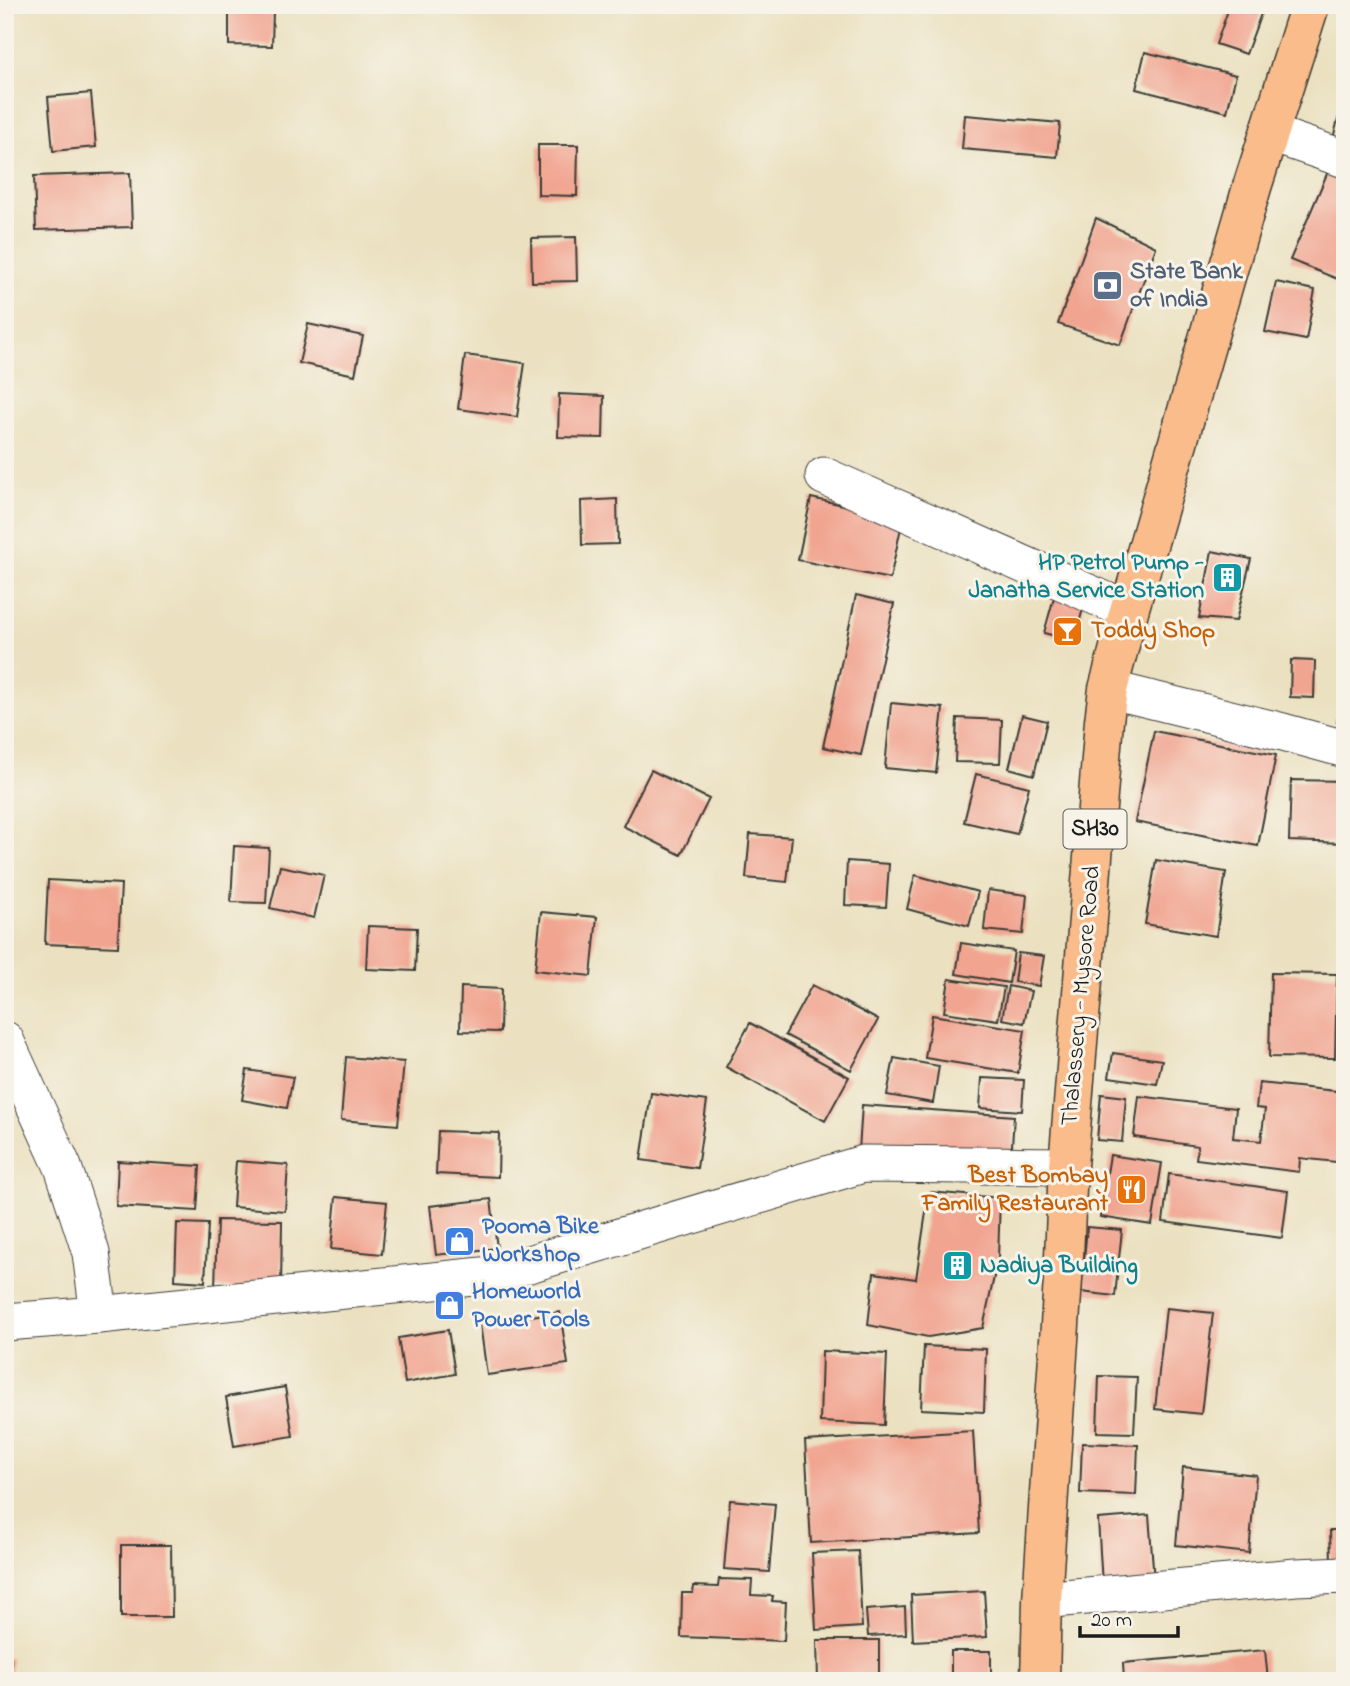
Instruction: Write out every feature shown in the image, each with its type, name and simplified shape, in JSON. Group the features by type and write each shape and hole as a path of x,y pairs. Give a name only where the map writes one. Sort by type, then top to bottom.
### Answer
{"main road":[{"name":"Thalassery - Mysore Road","path":"1040,1681 1042,1600 1068,1166 1108,689 1248,200 1310,5"}],"street":[{"path":"1269,133 1345,159"},
{"path":"824,476 1129,611"},
{"path":"1108,689 1345,749"},
{"path":"5,1041 63,1167 92,1253 99,1315"},
{"path":"5,1322 492,1275 863,1164 1068,1166"},
{"path":"1042,1600 1345,1575"}],"building":[{"path":"1230,5 1247,5 1262,11 1246,54 1216,44"},
{"path":"229,10 273,11 272,46 229,45"},
{"path":"1145,52 1236,75 1227,112 1136,89"},
{"path":"91,93 96,147 53,151 48,97"},
{"path":"1345,98 1345,141 1333,138"},
{"path":"965,115 1060,123 1057,157 962,149"},
{"path":"538,145 578,145 577,196 538,195"},
{"path":"1332,162 1345,168 1345,282 1290,260"},
{"path":"130,173 132,227 36,230 34,176"},
{"name":"State Bank of India","path":"1096,218 1156,247 1120,345 1058,324"},
{"path":"576,237 577,281 532,282 531,238"},
{"path":"1276,282 1315,290 1306,340 1265,332"},
{"path":"308,324 363,336 355,375 299,363"},
{"path":"465,355 525,363 517,417 458,409"},
{"path":"559,394 604,396 603,438 558,437"},
{"path":"811,498 903,518 890,579 798,560"},
{"path":"617,499 618,544 582,545 581,501"},
{"name":"HP Petrol Pump - Janatha Service Station","path":"1212,551 1251,559 1236,621 1199,618"},
{"path":"1056,590 1086,598 1074,641 1044,633"},
{"path":"856,595 894,604 861,755 823,747"},
{"path":"1291,660 1315,661 1314,698 1290,697"},
{"path":"1345,688 1345,724 1337,722"},
{"path":"891,703 943,708 936,773 885,768"},
{"path":"1022,715 1047,721 1034,775 1009,768"},
{"path":"957,718 1002,720 1000,763 955,762"},
{"path":"1154,731 1276,755 1258,846 1135,822"},
{"path":"651,770 709,799 681,855 623,826"},
{"path":"976,774 1029,787 1017,834 964,822"},
{"path":"1291,780 1345,781 1345,843 1289,841"},
{"path":"750,834 792,837 787,882 746,878"},
{"path":"234,846 269,848 266,903 231,902"},
{"path":"1156,860 1226,872 1216,936 1145,924"},
{"path":"847,861 889,864 886,907 845,905"},
{"path":"280,866 324,875 314,918 270,908"},
{"path":"915,875 978,892 969,926 907,909"},
{"path":"48,880 121,884 118,947 45,944"},
{"path":"988,890 1027,895 1023,934 984,930"},
{"path":"541,912 597,917 591,976 535,970"},
{"path":"368,926 417,928 415,971 366,969"},
{"path":"961,943 1014,951 1009,983 956,974"},
{"path":"1018,953 1044,956 1039,986 1014,982"},
{"path":"1271,973 1337,974 1335,1058 1269,1057"},
{"path":"949,979 1004,987 998,1020 944,1012"},
{"path":"812,985 878,1020 851,1070 785,1035"},
{"path":"1008,986 1031,991 1024,1023 1002,1019"},
{"path":"461,987 501,989 500,1032 460,1031"},
{"path":"932,1015 1025,1030 1018,1073 925,1058"},
{"path":"750,1023 849,1077 825,1121 726,1067"},
{"path":"1113,1053 1162,1060 1157,1084 1109,1077"},
{"path":"346,1057 404,1062 398,1125 341,1120"},
{"path":"894,1058 939,1066 933,1103 887,1095"},
{"path":"247,1070 293,1077 287,1108 242,1100"},
{"path":"982,1078 1024,1080 1022,1111 980,1108"},
{"path":"1259,1083 1345,1092 1345,1163 1300,1158 1299,1172 1196,1159 1198,1146 1134,1137 1139,1096 1236,1108 1233,1138 1261,1141 1265,1109 1256,1108"},
{"path":"651,1093 707,1101 697,1168 641,1160"},
{"path":"1101,1094 1126,1097 1122,1142 1097,1140"},
{"path":"862,1105 1014,1116 1011,1161 859,1151"},
{"path":"438,1131 499,1133 498,1177 436,1174"},
{"name":"Best Bombay Family Restaurant","path":"1110,1155 1162,1163 1152,1225 1100,1217"},
{"path":"118,1161 200,1166 197,1211 116,1206"},
{"path":"236,1161 288,1165 285,1211 233,1207"},
{"path":"1169,1174 1288,1191 1282,1238 1163,1222"},
{"name":"Nadiya Building","path":"929,1192 1000,1198 998,1258 983,1328 928,1337 868,1325 874,1273 916,1279"},
{"path":"336,1197 387,1202 382,1254 331,1249"},
{"path":"491,1199 497,1248 436,1255 430,1206"},
{"path":"217,1220 282,1221 281,1289 215,1288"},
{"path":"177,1223 208,1224 205,1282 175,1280"},
{"path":"1087,1227 1122,1230 1115,1296 1081,1292"},
{"path":"1166,1308 1213,1313 1201,1414 1155,1409"},
{"path":"560,1312 568,1364 487,1375 480,1323"},
{"path":"448,1330 455,1374 405,1383 398,1338"},
{"path":"924,1346 986,1349 984,1412 921,1409"},
{"path":"822,1351 887,1354 884,1425 820,1422"},
{"path":"1099,1376 1137,1377 1134,1433 1097,1432"},
{"path":"285,1387 293,1436 234,1446 226,1397"},
{"path":"973,1431 979,1533 811,1543 805,1441"},
{"path":"1082,1443 1138,1445 1136,1495 1080,1493"},
{"path":"1183,1467 1256,1475 1249,1553 1176,1545"},
{"path":"730,1500 775,1504 769,1572 724,1569"},
{"path":"1149,1515 1154,1581 1102,1585 1098,1519"},
{"path":"1330,1530 1345,1530 1345,1561 1331,1561"},
{"path":"121,1545 171,1545 172,1617 121,1617"},
{"path":"858,1551 862,1627 816,1630 812,1553"},
{"path":"719,1579 752,1580 751,1595 773,1596 772,1601 786,1602 784,1641 681,1637 682,1593 693,1593 694,1586 718,1587"},
{"path":"984,1591 987,1637 913,1641 911,1595"},
{"path":"905,1607 906,1634 868,1636 866,1610"},
{"path":"817,1640 879,1640 879,1681 818,1681"},
{"path":"1265,1650 1268,1681 1124,1681 1123,1663"},
{"path":"951,1651 991,1651 991,1681 951,1681"},
{"path":"5,1658 11,1658 11,1681 5,1681"}],"place":[{"name":"State Bank of India","path":"1107,286"},
{"name":"HP Petrol Pump - Janatha Service Station","path":"1227,577"},
{"name":"Toddy Shop","path":"1068,631"},
{"name":"Best Bombay Family Restaurant","path":"1131,1190"},
{"name":"Pooma Bike Workshop","path":"459,1241"},
{"name":"Nadiya Building","path":"957,1266"},
{"name":"Homeworld Power Tools","path":"449,1306"}]}
